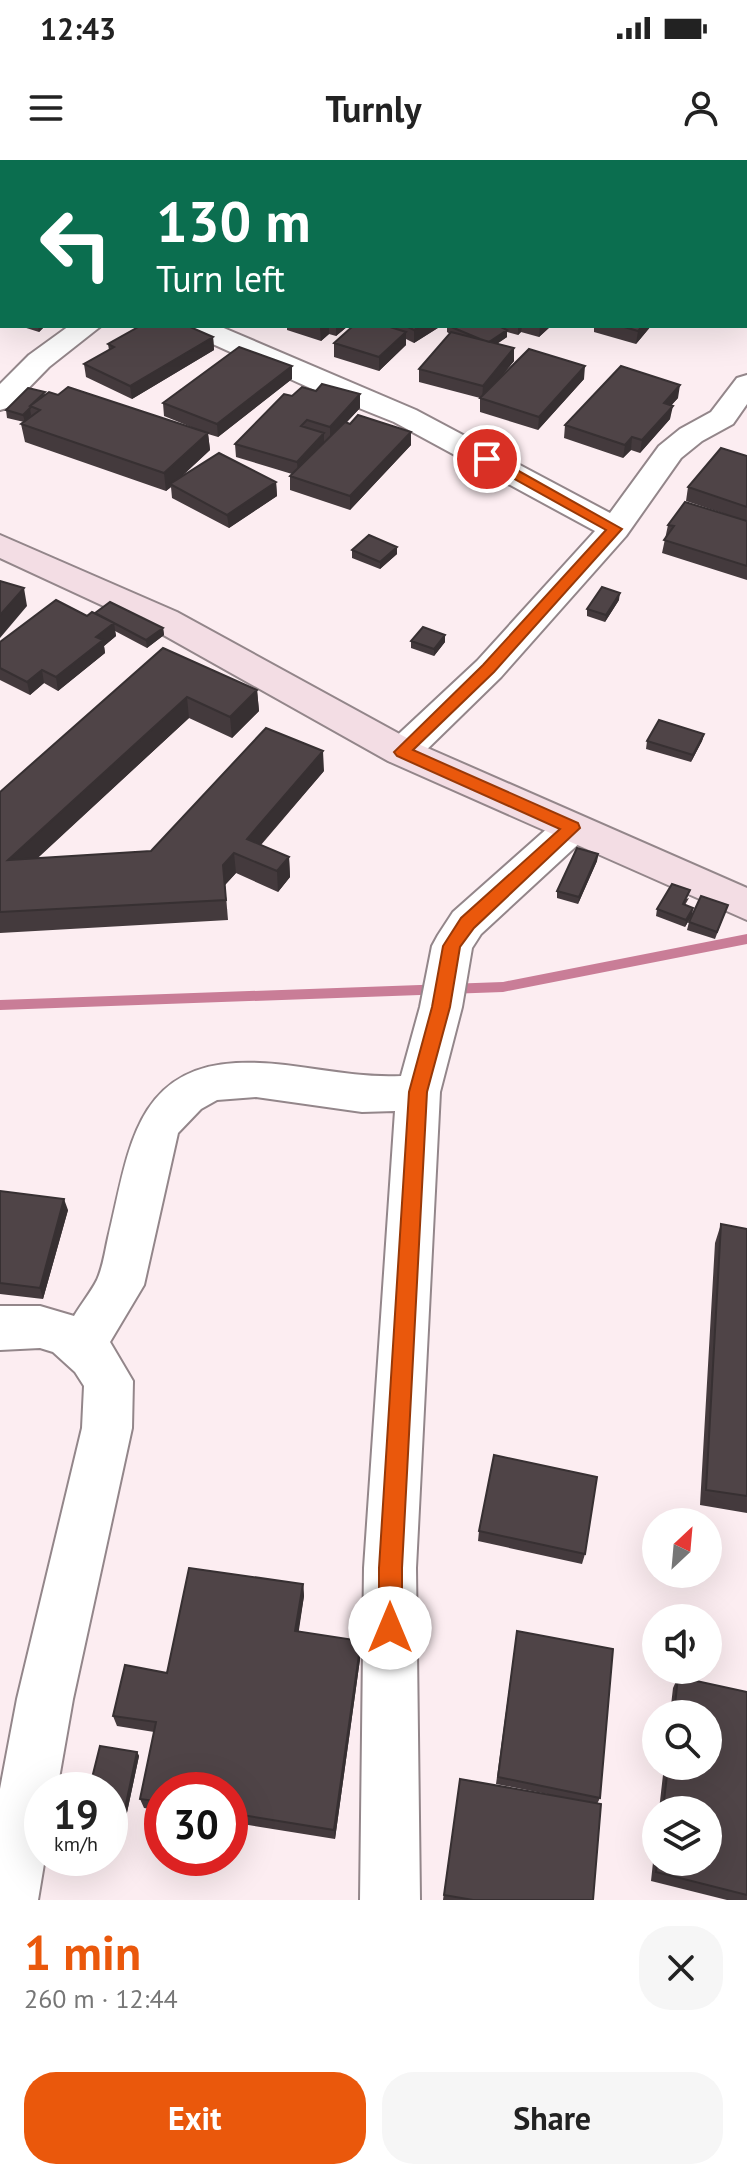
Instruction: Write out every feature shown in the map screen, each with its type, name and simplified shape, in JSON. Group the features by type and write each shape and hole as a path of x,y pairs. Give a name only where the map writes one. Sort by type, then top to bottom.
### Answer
{"street":[{"path":"0,401 39,361 84,328"},
{"path":"200,328 329,386 405,416 615,529"},
{"path":"402,752 489,669 615,529 670,452 691,435 722,418 745,391"},
{"path":"0,545 164,620 402,752 572,828 744,899"},
{"path":"390,1900 390,1568 418,1092 441,1007 449,956 467,923 572,828"},
{"path":"81,1346 120,1285 158,1127 174,1107 197,1089 218,1081 252,1080 366,1094 418,1092"},
{"path":"0,1328 40,1327 68,1335 92,1356 109,1381 107,1428 45,1699 8,1900"}],"building":[{"path":"136,328 193,328 213,337 130,386 84,364 114,347 108,344"},
{"path":"351,328 393,328 406,332 379,357 334,343"},
{"path":"454,328 507,330 489,342"},
{"path":"451,332 514,348 483,386 419,369"},
{"path":"239,347 292,366 217,424 163,403"},
{"path":"529,349 585,366 539,417 480,398"},
{"path":"621,366 680,385 664,403 673,406 642,440 632,437 625,445 565,425"},
{"path":"322,384 360,394 330,427 307,420 301,426 324,433 297,462 235,444 284,394 292,396 302,387 316,391"},
{"path":"68,387 208,433 164,473 21,424 40,410 30,406 49,392 58,395"},
{"path":"28,388 45,392 23,415 6,410"},
{"path":"358,415 411,432 350,496 290,476 345,422 350,424"},
{"path":"721,448 747,456 747,507 688,487"},
{"path":"219,453 276,482 227,515 170,484"},
{"path":"685,502 747,521 747,566 664,540 674,526 668,525"},
{"path":"369,535 397,547 380,562 352,550"},
{"path":"0,581 24,588 0,615"},
{"path":"602,587 620,593 606,615 587,609"},
{"path":"56,600 87,616 92,612 114,623 96,637 103,640 56,677 42,670 27,682 0,668 0,642"},
{"path":"110,602 163,628 146,640 95,613"},
{"path":"423,627 445,635 434,649 411,641"},
{"path":"163,648 257,690 230,717 187,697 8,860 151,851 266,728 323,751 247,839 289,857 277,871 234,853 223,865 226,900 0,912 0,792"},
{"path":"659,720 704,734 693,755 647,741"},
{"path":"577,848 598,854 579,897 557,891"},
{"path":"672,884 690,890 683,904 693,908 686,920 657,909"},
{"path":"701,896 728,905 717,932 689,922"},
{"path":"0,1191 64,1199 40,1288 0,1283"},
{"path":"721,1224 747,1229 747,1496 706,1490"},
{"path":"494,1455 597,1477 585,1554 479,1531"},
{"path":"189,1568 303,1584 295,1631 361,1641 334,1830 248,1816 248,1772 146,1772 156,1722 113,1716 125,1665 167,1673"},
{"path":"517,1631 613,1649 600,1798 498,1777"},
{"path":"677,1684 710,1684 747,1692 747,1895 672,1876 722,1876 722,1796 665,1796 666,1780 722,1780 722,1700 676,1700"},
{"path":"100,1746 137,1752 128,1794 128,1772 94,1772"},
{"path":"460,1779 601,1804 593,1900 473,1900 444,1895"}],"waterway":[{"path":"0,1005 503,987 747,939"}],"route":[{"path":"390,1628 390,1568 418,1092 441,1007 452,946 467,923 572,828 402,752 489,669 534,615 615,529 487,459"}]}
